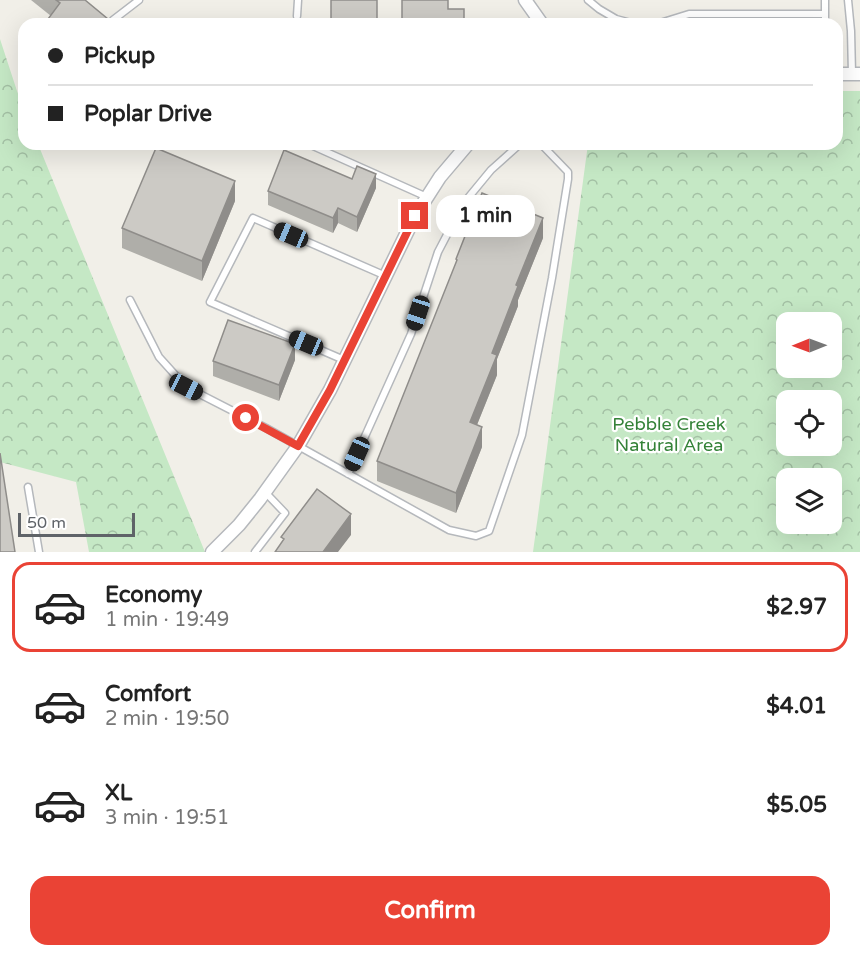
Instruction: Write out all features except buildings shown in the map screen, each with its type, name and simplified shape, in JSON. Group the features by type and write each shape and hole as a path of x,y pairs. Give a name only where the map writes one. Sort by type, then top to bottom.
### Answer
{"street":[{"path":"530,2 539,18"},
{"path":"213,552 266,492 298,446 330,390 402,242 427,197 440,177 463,150"}],"lane":[{"path":"116,18 139,0"},
{"path":"297,16 298,0"},
{"path":"588,0 614,18"},
{"path":"825,0 825,18"},
{"path":"848,0 856,74"},
{"path":"676,18 689,14 825,14"},
{"path":"851,31 860,31"},
{"path":"322,150 427,197"},
{"path":"348,474 411,333 438,252 463,204 491,170 513,150"},
{"path":"130,300 159,357 186,387 266,428 449,530 476,536 489,531 522,435 552,278 568,172 547,150"},
{"path":"345,360 210,302 253,218 386,276"},
{"path":"28,487 39,552"},
{"path":"255,552 285,513 266,492"}],"green space":[{"path":"0,39 18,94 18,150 40,150 205,552 89,552 76,482 0,462"},
{"name":"Pebble Creek Natural Area","path":"843,91 860,91 860,552 533,552 587,150 843,150"}],"route":[{"path":"246,418 298,446 330,390 415,216"}]}
